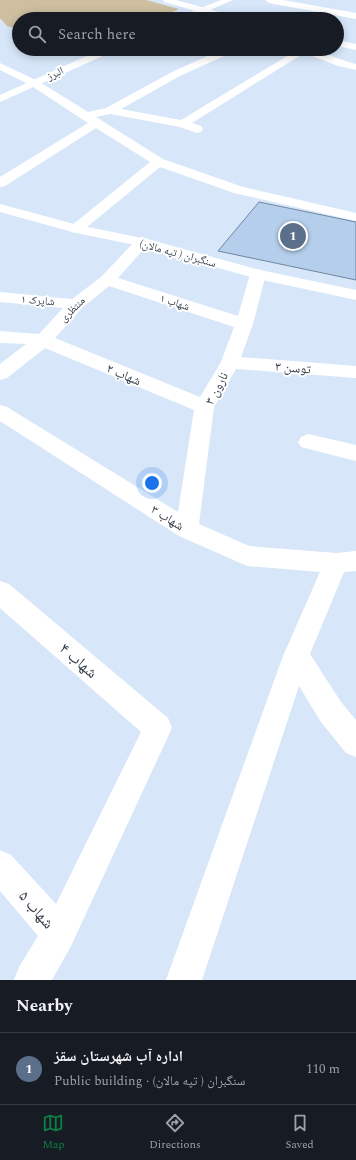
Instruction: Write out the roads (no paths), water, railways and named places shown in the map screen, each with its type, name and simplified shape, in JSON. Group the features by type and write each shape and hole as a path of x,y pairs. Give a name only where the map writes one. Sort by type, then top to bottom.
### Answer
{"street":[{"path":"167,0 208,12"},
{"path":"197,12 229,0"},
{"path":"269,0 339,10 356,16"},
{"path":"344,44 356,47"},
{"name":"البرز","path":"0,99 94,56"},
{"path":"0,184 91,119 110,111 176,74 216,56"},
{"path":"184,124 292,56"},
{"path":"321,56 342,64 356,66"},
{"path":"0,66 34,83 158,162 238,190 356,217"},
{"path":"110,111 184,124 200,130"},
{"path":"76,229 158,162"},
{"name":"سنگبران ( تپه مالان)","path":"0,208 76,229 142,242 258,274 356,295"},
{"name":"منتظری","path":"0,374 43,340 76,304 107,280 142,242"},
{"name":"نارون ۳","path":"187,529 204,408 230,362 244,324 258,274"},
{"name":"شهاب ۱","path":"107,280 244,324"},
{"name":"شاپرک ۱","path":"0,296 76,304"},
{"path":"0,338 43,340"},
{"name":"شهاب ۲","path":"43,340 204,408"},
{"name":"توسن ۳","path":"230,362 356,372"},
{"name":"شهاب ۳","path":"0,412 187,529 247,556 346,562"},
{"path":"308,442 356,454"},
{"path":"184,980 296,656 346,562"},
{"name":"شهاب ۴","path":"0,592 158,728 59,934"},
{"path":"296,656 331,712 356,744"},
{"name":"شهاب ۵","path":"0,866 59,934"},
{"path":"32,980 59,934"}],"place":[{"name":"اداره آب شهرستان سقز","path":"293,236"}]}
